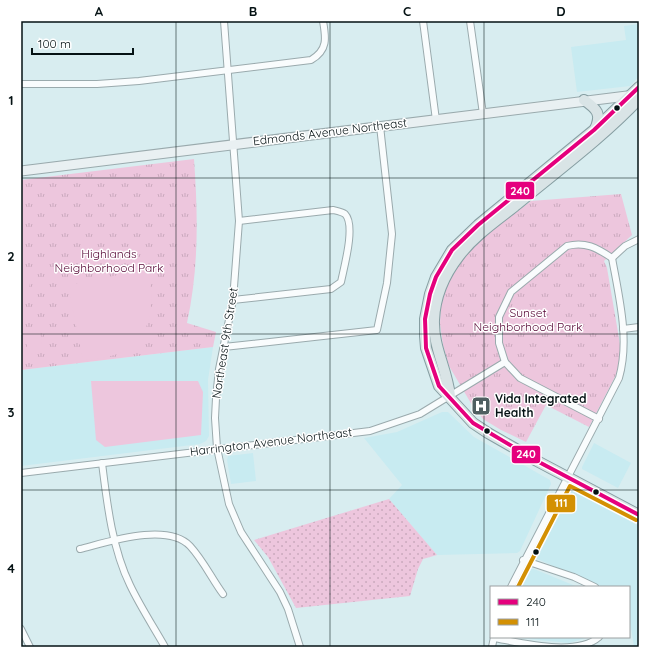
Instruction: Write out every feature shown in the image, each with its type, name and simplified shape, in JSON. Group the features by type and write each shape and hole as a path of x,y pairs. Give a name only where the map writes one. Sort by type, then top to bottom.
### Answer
{"main road":[{"path":"434,336 434,315 443,280 459,256 483,232 599,137 636,96 639,87"},
{"path":"636,96 464,237 452,250 436,277 426,308 426,348 439,386 450,396 473,423 567,478 639,515"},
{"path":"584,100 593,106 598,113 599,120 594,130"},
{"path":"426,308 430,313 431,332 434,336 448,383 450,396"}],"street":[{"name":"Northeast 9th Street","path":"224,21 232,144 239,221 233,300 216,398 215,418 217,448 229,504 241,532 283,598 295,628 300,647"},
{"path":"21,84 118,83 311,60 323,50 326,41 324,21"},
{"path":"423,21 436,120"},
{"path":"470,21 482,114"},
{"name":"Edmonds Avenue Northeast","path":"21,171 436,120 584,100 636,96"},
{"path":"224,347 377,330 387,283 392,234 380,126"},
{"path":"233,300 331,289 341,282 350,234 350,221 344,213 333,210 239,221"},
{"path":"612,258 625,246 639,239"},
{"path":"511,586 523,560 599,419 619,378 622,368 623,329 612,258 591,245 574,244 567,246 511,292 499,317 499,343 505,362 520,378 599,419"},
{"path":"623,329 639,326"},
{"name":"Harrington Avenue Northeast","path":"21,473 217,448 370,431 420,414 505,362"},
{"path":"102,462 107,502 116,541 130,584 165,647"},
{"path":"80,549 116,541 160,534 180,539 189,546 223,594"},
{"path":"523,560 574,577 593,586"},
{"path":"21,629 30,647"},
{"path":"492,647 494,638 545,646 575,647 588,644 597,638"}],"shaded area":[{"path":"639,24 639,76 630,86 577,92 571,47 626,40 624,26"},
{"path":"213,347 208,380 209,436 206,441 200,444 21,466 21,370"},
{"path":"442,412 448,412 474,437 550,480 551,484 520,551 517,553 437,555 389,499 402,485 364,438 397,432"},
{"path":"594,443 631,463 618,488 582,469"},
{"path":"253,453 256,481 231,484 227,460 228,456"},
{"path":"572,490 639,526 639,647 634,647 630,621 630,586 600,586 535,558"},
{"path":"526,568 534,569 576,586 518,586"},
{"path":"519,638 586,638 569,643"}],"green space":[{"name":"Highlands Neighborhood Park","path":"194,159 197,221 196,262 187,323 216,332 213,347 21,370 21,180"},
{"name":"Sunset Neighborhood Park","path":"621,194 632,235 604,261 607,268 621,350 617,373 589,427 546,405 526,442 501,430 483,419 472,405 449,366 443,345 440,324 441,302 445,285 457,265 482,238 531,201"},
{"path":"148,269 151,289 151,306 148,321 142,334 133,345 120,353 103,358 83,360 69,291 73,284"},
{"path":"21,276 31,279 28,291 21,289"},
{"path":"40,330 43,352 28,354 25,332"},
{"path":"91,381 198,381 203,392 201,435 105,447 96,440"},
{"path":"389,499 437,555 423,559 418,569 410,596 296,608 268,557 254,540"}],"transit line":[{"name":"240","path":"639,87 594,130 478,225 452,250 436,277 430,294 425,319 426,348 439,386 473,423 537,461 639,515"},
{"name":"111","path":"519,586 570,486 636,520"}],"place":[{"name":"Vida Integrated Health","path":"481,406"}]}
